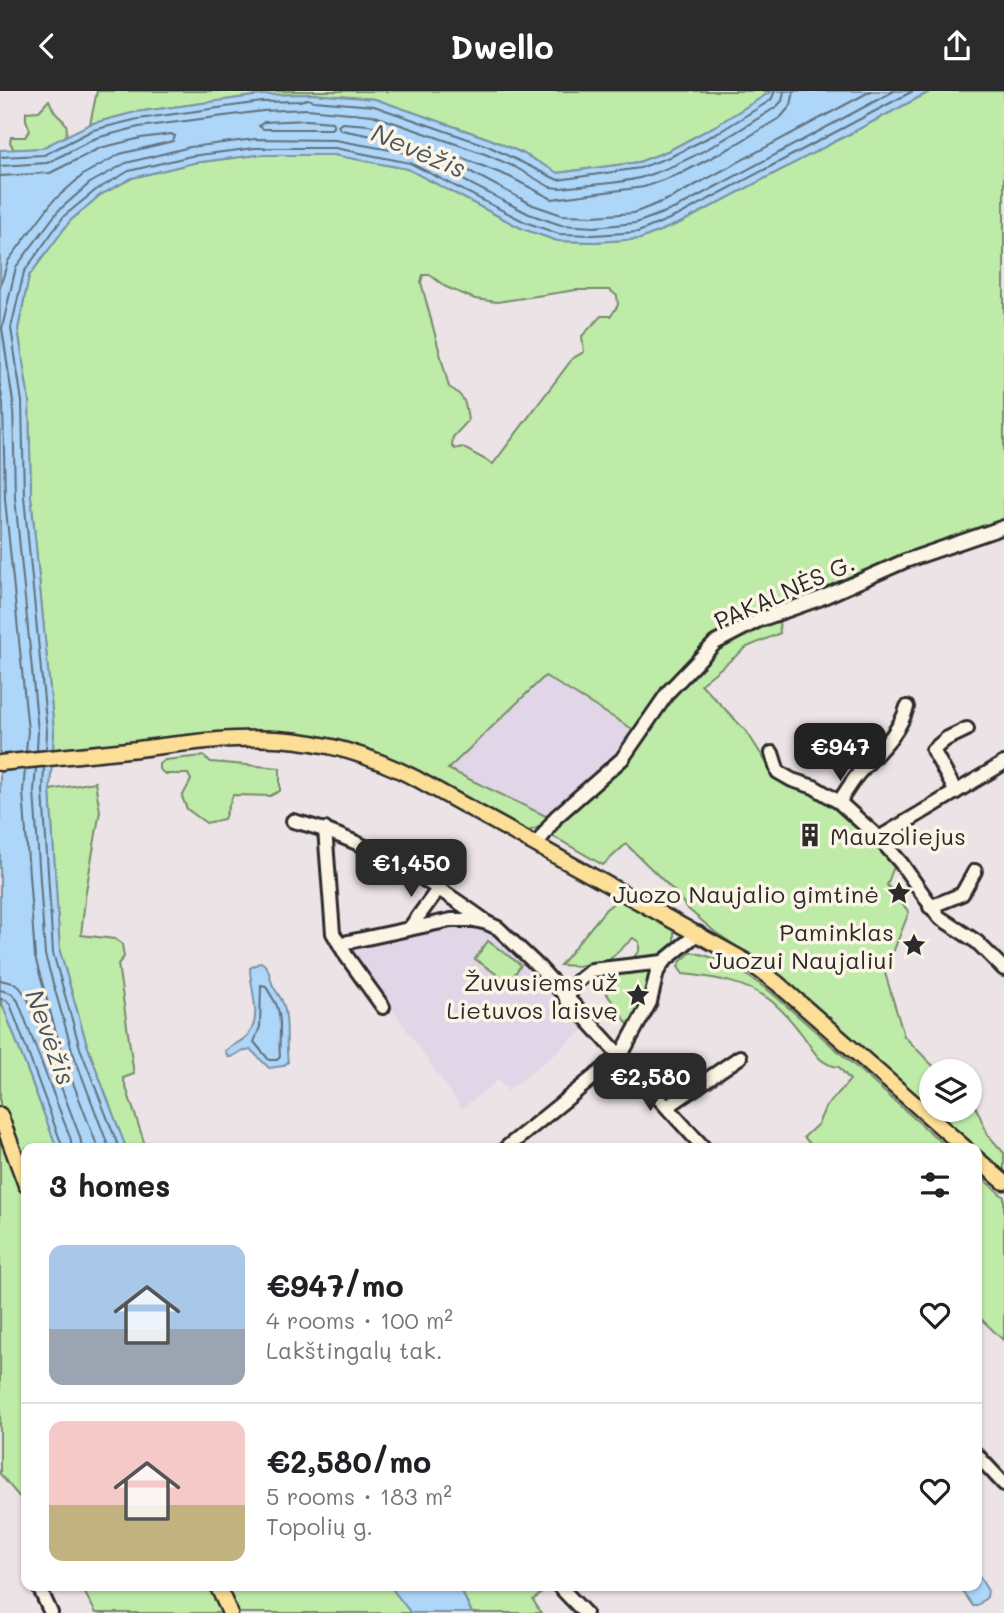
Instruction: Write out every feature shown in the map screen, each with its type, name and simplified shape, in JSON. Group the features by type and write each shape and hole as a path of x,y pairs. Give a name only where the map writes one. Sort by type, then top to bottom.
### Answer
{"main road":[{"path":"0,763 243,737 328,745 397,768 743,959 770,978 959,1143"},
{"path":"0,1115 21,1172"},
{"path":"982,1163 1004,1182"},
{"path":"220,1591 230,1613"}],"street":[{"name":"PAKALNĖS G.","path":"537,844 556,817 622,759 669,691 715,643 759,620 818,599 905,561 1004,527"},
{"path":"839,802 855,778 895,733 907,707"},
{"path":"956,792 933,750 946,739 967,729"},
{"path":"772,753 778,772 792,781 814,787 839,802 879,838 901,863 930,907 947,924 977,942 1004,969"},
{"path":"879,838 1004,763"},
{"path":"293,821 325,829 367,847 439,888 506,935 621,1055 699,1143"},
{"path":"325,829 333,933 383,1007"},
{"path":"930,907 962,894 968,888 975,871"},
{"path":"409,929 439,888"},
{"path":"341,947 348,942 451,920 487,923"},
{"path":"513,1143 621,1055 650,1002 657,972 663,962 698,933"},
{"path":"566,999 578,981 592,970 663,962"},
{"path":"667,1107 740,1057"},
{"path":"982,1460 1004,1484"},
{"path":"41,1591 51,1613"},
{"path":"564,1591 585,1613"}],"shaded area":[{"path":"544,676 644,736 629,760 559,823 448,769"},
{"path":"452,923 480,925 490,931 560,995 587,1027 508,1091 498,1080 462,1109 392,1009 349,954 352,947"}],"green space":[{"path":"97,91 772,91 717,125 670,150 639,162 557,173 490,139 375,99 311,94 262,95 136,112 90,124"},
{"path":"931,91 1004,91 1004,532 924,558 779,621 780,633 747,647 701,684 747,732 775,776 838,808 873,837 895,864 887,885 909,912 885,973 904,1036 926,1059 919,1059 919,1097 814,1004 764,965 715,932 687,908 676,893 626,844 603,865 553,836 559,823 629,760 644,736 545,676 448,769 550,818 538,828 524,832 475,804 291,734 226,732 91,749 53,750 54,731 31,496 29,401 18,329 29,276 70,221 100,195 132,178 193,163 256,155 335,155 408,169 523,229 558,241 640,239 682,222","holes":["423,275 430,275 446,287 475,299 497,302 576,290 610,290 617,296 618,305 611,316 601,316 582,336 584,352 573,358 493,464 462,447 455,449 452,446 453,437 468,421 467,415 462,397 449,387 421,282"]},
{"path":"49,100 54,111 66,124 66,137 42,148 14,150 11,137 25,137 30,130 26,112 39,111"},
{"path":"203,756 211,762 280,768 280,791 270,796 233,795 224,819 206,823 187,809 182,797 191,780 188,774 165,774 159,769 159,764 165,760"},
{"path":"95,782 100,811 81,935 115,939 122,944 124,957 118,964 134,1074 123,1078 144,1143 124,1143 87,1045 60,952 50,790"},
{"path":"619,899 674,931 674,941 681,938 681,942 658,959 629,963 639,951 639,942 633,938 609,960 578,966 560,965 606,909"},
{"path":"488,941 521,965 509,983 475,959"},
{"path":"691,952 744,973 772,993 942,1143 809,1143 804,1137 818,1124 825,1108 850,1080 839,1067 832,1066 818,1057 788,1017 761,994 728,981 683,974 678,967"},
{"path":"653,966 649,995 632,1030 593,974"},
{"path":"0,998 55,1143 21,1143 21,1499 0,1474"},
{"path":"982,1121 988,1135 1004,1153 1004,1172 982,1153 982,1143 971,1143 947,1122"},
{"path":"982,1178 1004,1197 1004,1341 982,1320"},
{"path":"84,1591 394,1591 411,1613 96,1613"},
{"path":"461,1591 544,1591 533,1600 541,1613 472,1613"}],"water":[{"name":"Nevėžis","path":"772,91 931,91 682,222 640,239 558,241 523,229 408,169 334,155 256,155 193,163 132,178 100,195 70,221 29,276 18,329 29,401 31,496 54,731 50,790 60,952 87,1045 124,1143 55,1143 0,998 0,150 42,148 90,124 136,112 262,95 311,94 375,99 490,139 558,173 639,162 670,150"},
{"path":"261,962 268,969 273,986 283,1003 286,1019 288,1062 283,1066 269,1068 251,1050 231,1057 228,1057 225,1051 246,1037 252,1028 255,1012 250,968"},
{"path":"982,1581 988,1591 987,1597 977,1606 973,1606 962,1591 982,1591"},
{"path":"394,1591 461,1591 472,1613 411,1613"}],"place":[{"name":"Mauzoliejus","path":"810,835"},
{"name":"Juozo Naujalio gimtinė","path":"899,893"},
{"name":"Paminklas Juozui Naujaliui","path":"914,945"},
{"name":"Žuvusiems už Lietuvos laisvę","path":"638,995"}]}
